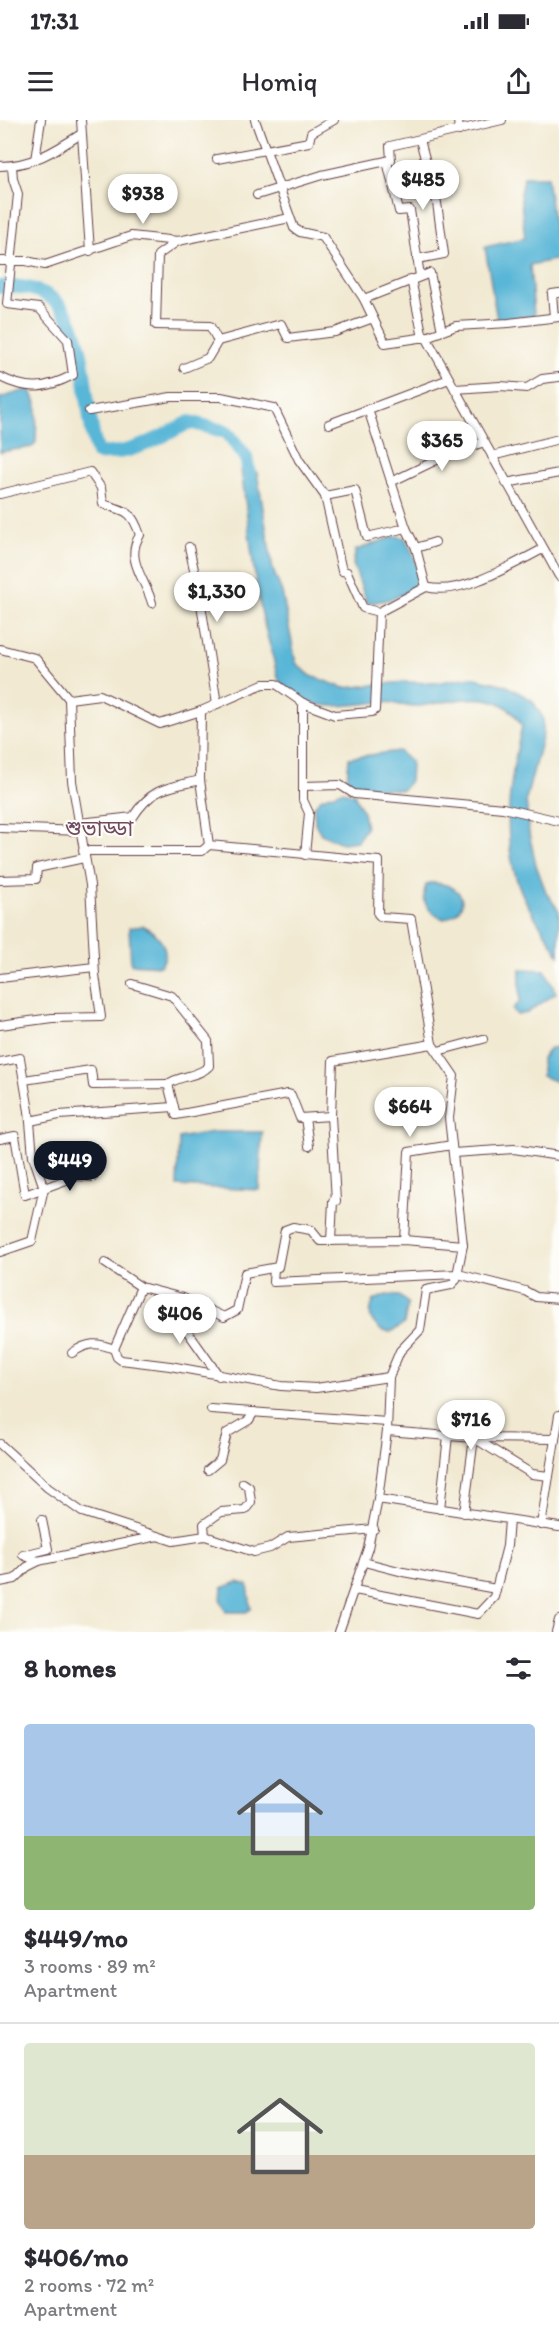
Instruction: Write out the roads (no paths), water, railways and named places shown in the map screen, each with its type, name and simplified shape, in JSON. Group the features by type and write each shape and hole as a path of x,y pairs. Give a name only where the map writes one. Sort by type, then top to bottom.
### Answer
{"street":[{"path":"35,160 41,120"},
{"path":"81,120 90,251"},
{"path":"255,120 294,228 300,232 323,237 364,299 385,343 425,338 456,326 556,317 552,294 559,293"},
{"path":"217,159 309,142 311,133 334,120"},
{"path":"458,120 459,131"},
{"path":"257,195 280,187 391,160 390,146 502,120"},
{"path":"0,166 12,166 35,160 81,134"},
{"path":"417,259 444,254 437,203 420,140"},
{"path":"387,161 399,211 410,210 420,276"},
{"path":"0,377 16,386 50,387 73,375 68,340 39,308 7,304 18,194 12,179 12,166"},
{"path":"0,261 11,264 45,265 131,236 178,241 290,218"},
{"path":"178,241 158,255 156,325 210,326 218,341"},
{"path":"364,299 430,273 442,331"},
{"path":"411,279 425,338 543,549 558,571"},
{"path":"184,368 208,358 218,341 281,324 288,338 334,332 373,318"},
{"path":"455,389 527,387 542,379 559,376"},
{"path":"329,424 449,379"},
{"path":"89,411 171,397 221,397 274,408 299,460 325,496 342,572 347,572 363,608 379,612 426,587 437,590 468,584 543,549"},
{"path":"368,409 406,528 416,548 426,587"},
{"path":"492,456 559,439"},
{"path":"391,482 445,456 484,442"},
{"path":"0,494 90,472 101,488 103,504 125,511 134,517 140,535 135,544 137,573 148,588 152,603"},
{"path":"506,483 559,473"},
{"path":"325,496 355,490 367,537 406,528"},
{"path":"416,548 435,542"},
{"path":"189,547 199,592 217,704"},
{"path":"69,699 100,695 160,724 201,711 263,684 276,684 303,703 335,715 375,710 379,612"},
{"path":"0,649 35,658 69,699 72,781 90,885 94,967 101,1017 52,1018 0,1025"},
{"path":"303,703 303,800 309,813 304,855"},
{"path":"201,711 201,780 209,844"},
{"path":"0,828 80,827 133,817 145,798 167,788 201,780"},
{"path":"303,786 340,785 354,794 503,808 559,821"},
{"path":"0,880 36,879 37,868 84,854 202,851 209,844"},
{"path":"209,844 379,861 378,914 381,917 411,919 432,1044 454,1076 449,1118 463,1245 458,1275 451,1285 426,1290 420,1330 400,1351 389,1377 387,1431 374,1529 339,1632"},
{"path":"0,978 94,967"},
{"path":"24,1080 91,1070 93,1085 168,1084 175,1079 205,1071 209,1066 208,1041 172,996 132,984"},
{"path":"438,1051 483,1040"},
{"path":"330,1241 333,1201 336,1201 331,1116 333,1061 432,1044"},
{"path":"0,1062 20,1058 33,1156 44,1188 32,1241 0,1252"},
{"path":"168,1084 176,1115 288,1094 291,1095 298,1116 304,1118 331,1116"},
{"path":"30,1121 59,1115 174,1107"},
{"path":"304,1118 309,1146"},
{"path":"0,1138 15,1136 25,1195 77,1176 93,1177"},
{"path":"404,1240 409,1152 514,1149 559,1156"},
{"path":"105,1263 141,1287 183,1298 219,1316 231,1315 237,1310 245,1273 274,1268 281,1261 285,1230 293,1227 311,1230 318,1240 404,1240 463,1245"},
{"path":"274,1268 273,1282 458,1275 525,1291 536,1297 559,1299"},
{"path":"141,1287 114,1348 117,1357 121,1360 170,1366 281,1386 316,1388 389,1377"},
{"path":"183,1298 184,1329 219,1376"},
{"path":"72,1353 85,1344 98,1342 114,1348"},
{"path":"211,1409 387,1422"},
{"path":"208,1470 220,1460 227,1432 249,1420 254,1412"},
{"path":"541,1525 559,1415"},
{"path":"387,1431 474,1438 555,1439"},
{"path":"440,1509 448,1436"},
{"path":"474,1438 532,1474 549,1476"},
{"path":"464,1513 474,1438"},
{"path":"0,1443 48,1488 82,1512 173,1541 206,1536 254,1552 270,1548 288,1537 374,1529"},
{"path":"206,1536 204,1524 221,1512 245,1510 251,1502 249,1487 243,1483"},
{"path":"378,1499 559,1527"},
{"path":"42,1520 48,1549 23,1555 51,1563"},
{"path":"355,1590 478,1614 494,1597 507,1546 509,1520"},
{"path":"0,1582 15,1579 27,1567 38,1561 159,1536"},
{"path":"364,1562 403,1572 496,1589"},
{"path":"556,1632 559,1620"}],"water":[{"path":"524,177 547,177 555,236 559,236 559,259 530,265 534,316 497,320 485,247 525,238 520,193"},
{"path":"31,390 37,406 36,442 32,447 0,452 0,398"},
{"path":"241,470 257,472 273,570 282,592 296,663 311,676 344,688 405,682 435,683 471,677 505,685 532,700 543,718 543,734 526,799 529,834 536,865 546,892 559,911 559,955 521,891 510,851 508,830 511,788 522,726 512,712 501,704 488,700 460,699 416,706 384,702 325,706 302,699 283,685 276,673 260,605"},
{"path":"395,536 405,538 415,558 419,582 408,591 395,597 367,603 353,564 356,550"},
{"path":"399,751 411,762 410,781 402,790 354,787 347,780 349,758"},
{"path":"342,791 354,794 363,812 366,828 357,841 342,843 321,834 315,823 314,806 322,798"},
{"path":"430,883 451,887 461,897 462,903 453,915 444,919 427,906 424,891 426,885"},
{"path":"143,926 154,933 162,943 165,954 160,966 131,964 129,928"},
{"path":"520,969 545,970 556,993 527,1013 517,1015 513,1009 520,1001"},
{"path":"559,1047 559,1083 542,1076 542,1059 550,1048"},
{"path":"212,1132 262,1132 259,1190 177,1186 179,1138"},
{"path":"386,1295 399,1296 408,1303 404,1324 391,1332 382,1331 372,1321 370,1314 374,1300"},
{"path":"238,1582 248,1585 251,1609 246,1612 226,1612 221,1601 222,1588"}],"waterway":[{"path":"0,287 32,289 55,301 70,320 79,344 98,453 122,452 134,448 190,422 227,432 246,457 252,489"}],"district":[{"name":"শুভাড্ডা","path":"99,828"}]}
